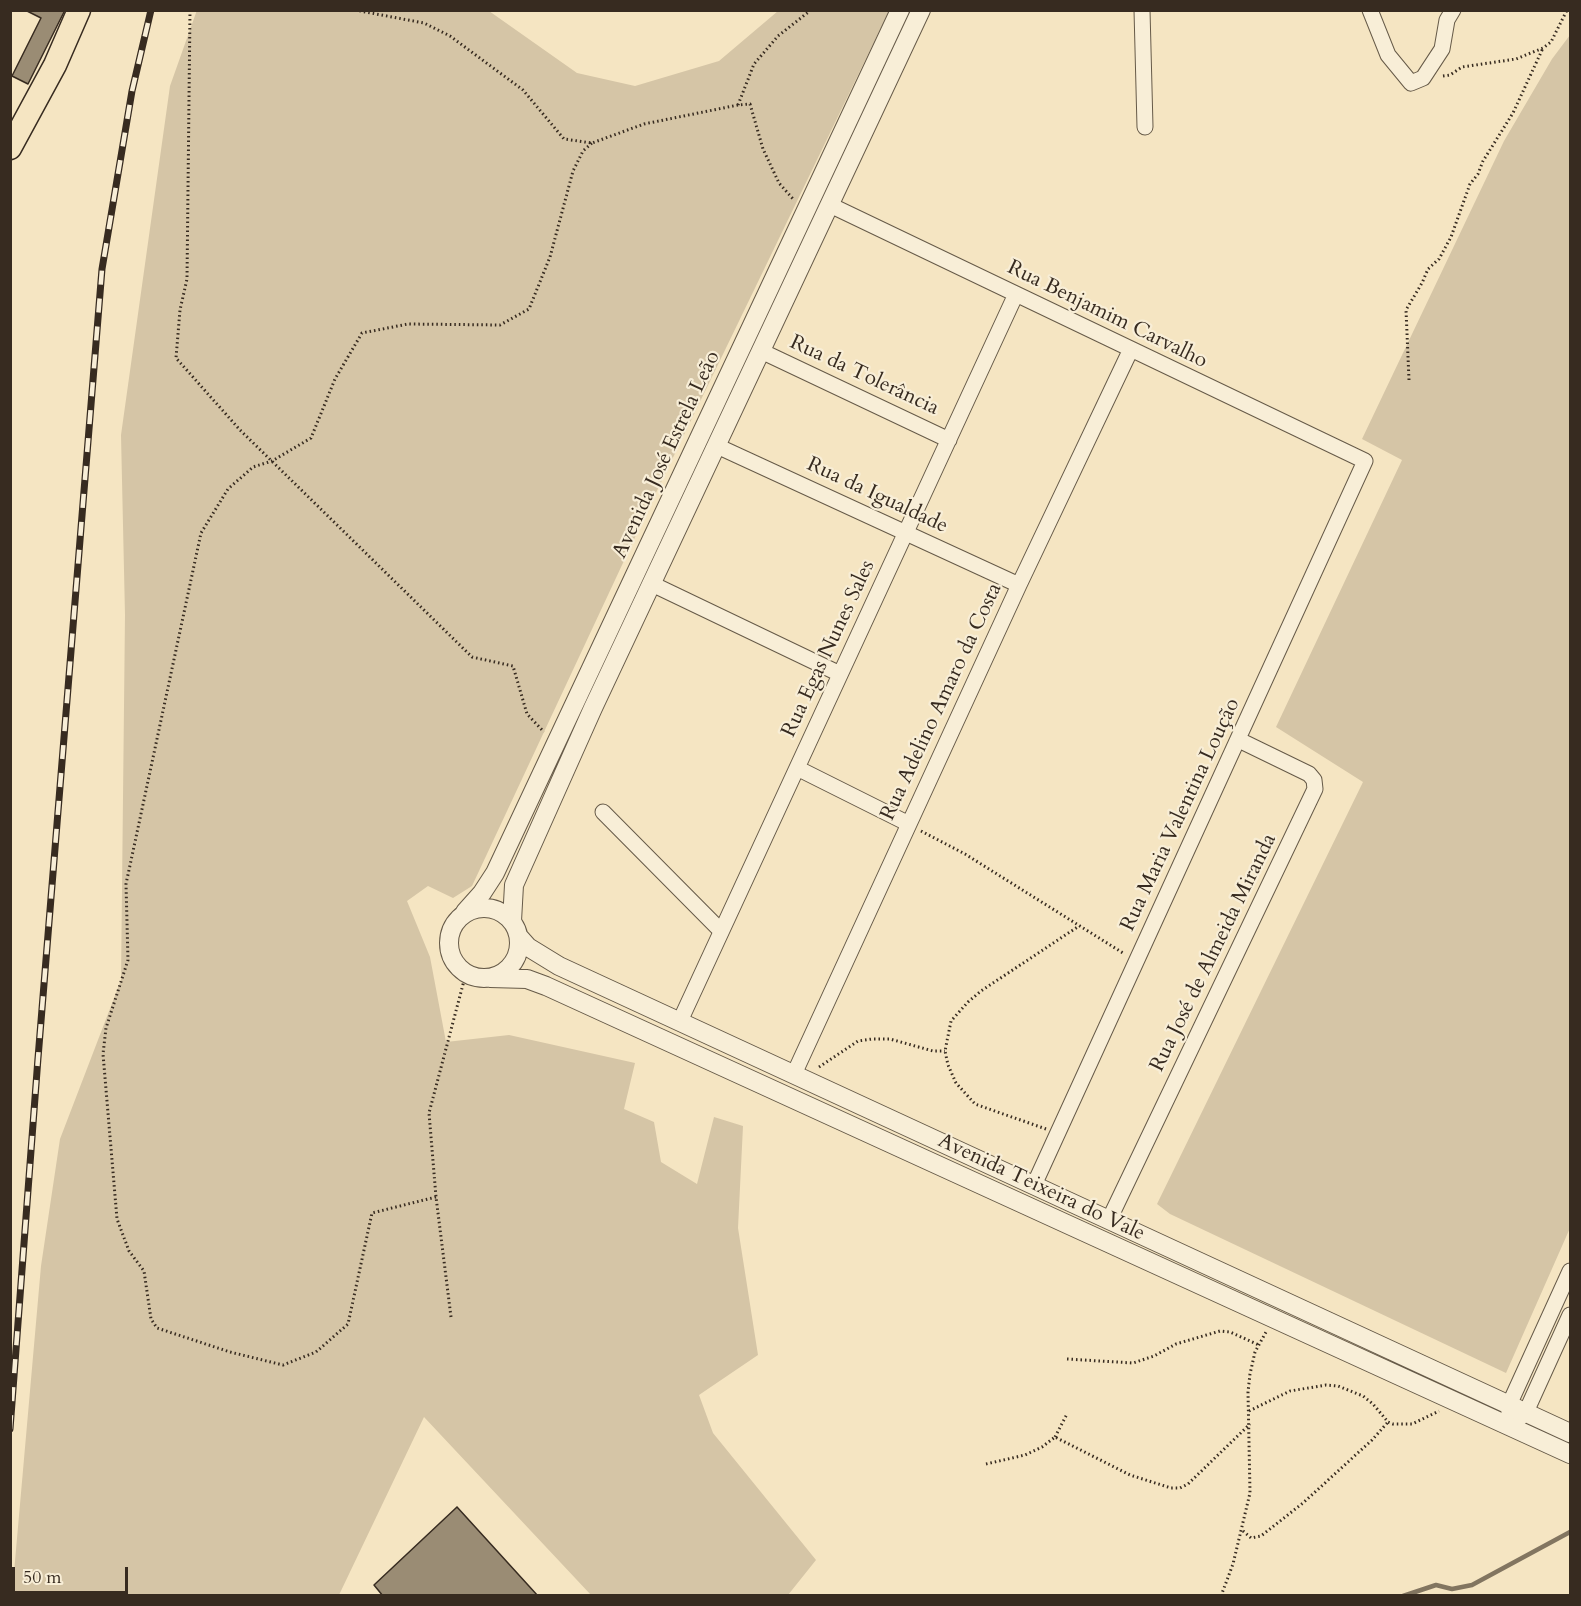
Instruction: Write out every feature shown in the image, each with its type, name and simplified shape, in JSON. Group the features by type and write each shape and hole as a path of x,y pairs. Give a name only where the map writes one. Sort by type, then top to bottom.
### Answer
{"main road":[{"path":"10,148 55,65 80,10"}],"street":[{"name":"Avenida José Estrela Leão","path":"465,912 482,893 495,873 900,10"},
{"name":"Avenida José Estrela Leão","path":"512,921 514,885 652,584 921,10"},
{"path":"1142,10 1145,127"},
{"path":"1370,10 1388,56 1411,83 1423,78 1442,49 1447,20 1453,10"},
{"name":"Rua Benjamim Carvalho","path":"830,206 1365,461"},
{"name":"Rua Egas Nunes Sales","path":"680,1022 1016,294"},
{"name":"Rua Adelino Amaro da Costa","path":"798,1076 909,824 1131,349"},
{"name":"Rua da Tolerância","path":"761,351 949,440"},
{"name":"Rua da Igualdade","path":"717,446 1019,585"},
{"name":"Rua Maria Valentina Loução","path":"1034,1185 1365,461"},
{"path":"652,584 840,674"},
{"name":"Rua José de Almeida Miranda","path":"1109,1220 1315,789 1314,780 1309,774 1239,740"},
{"path":"797,768 909,824"},
{"path":"603,812 721,931"},
{"path":"466,973 457,966 451,955 449,943 453,926 465,912 485,907 495,909 505,913 512,921 519,938 519,949 516,959 509,968 490,978"},
{"name":"Avenida Teixeira do Vale","path":"519,938 528,947 559,966 1570,1433"},
{"name":"Avenida Teixeira do Vale","path":"466,973 478,978 527,979 546,986 1570,1454"},
{"path":"1518,1409 1570,1271"},
{"path":"1509,1426 1570,1316"}],"path":[{"path":"190,10 187,279 180,310 176,358 240,430 472,657 513,666 527,714 555,744"},
{"path":"356,10 424,23 450,36 523,90 564,140 592,143"},
{"path":"738,105 754,64 778,36 811,10"},
{"path":"1423,78 1450,75 1462,67 1478,63 1495,64 1516,59 1543,48 1551,42 1567,10"},
{"path":"1409,380 1406,310 1428,269 1439,259 1451,237 1470,184 1513,113 1543,48"},
{"path":"436,1197 372,1213 348,1324 316,1352 283,1365 230,1352 157,1328 151,1319 144,1271 129,1251 117,1219 103,1054 106,1028 128,960 126,885 201,533 228,489 254,467 272,461 311,438 335,379 362,333 408,324 500,325 529,309 550,257 573,171 583,151 592,143 644,124 750,104 763,149 779,183 805,214"},
{"path":"909,824 965,854 1137,961"},
{"path":"1059,1133 975,1104 956,1083 945,1051 951,1021 968,1002 1079,926"},
{"path":"451,1317 436,1197 429,1113 466,973"},
{"path":"798,1076 858,1041 890,1039 933,1051 945,1051"},
{"path":"1221,1596 1233,1564 1250,1493 1248,1392 1250,1374 1255,1352 1275,1319"},
{"path":"1067,1359 1119,1364 1133,1363 1154,1356 1176,1344 1220,1330 1259,1344"},
{"path":"1249,1411 1290,1391 1326,1385 1338,1386 1363,1396 1388,1422 1401,1425 1412,1424 1436,1413 1454,1401"},
{"path":"986,1464 1025,1455 1042,1447 1055,1437 1067,1414"},
{"path":"1242,1529 1247,1537 1261,1536 1303,1503 1372,1440 1388,1422"},
{"path":"1055,1437 1130,1475 1171,1488 1180,1488 1188,1484 1250,1424"}],"shaded area":[{"path":"197,10 489,11 577,73 635,86 719,61 778,11 889,11 651,503 472,886 453,898 428,886 407,901 430,957 446,1042 509,1035 635,1063 624,1109 654,1122 661,1162 697,1184 714,1117 743,1126 738,1228 758,1355 699,1395 713,1433 816,1560 788,1595 591,1595 424,1417 339,1595 12,1595 41,1266 60,1139 121,980 125,615 121,435 170,86"},
{"path":"1570,35 1570,1228 1506,1373 1170,1214 1157,1204 1363,782 1276,727 1402,460 1362,439 1504,141 1552,59"}],"building":[{"path":"25,10 65,10 28,84 12,76 41,18"},
{"path":"457,1507 538,1596 383,1596 374,1585"}],"waterway":[{"path":"1403,1596 1436,1585 1452,1589 1472,1585 1570,1532"}],"railway":[{"path":"10,1429 102,269 132,91 151,10"}]}
